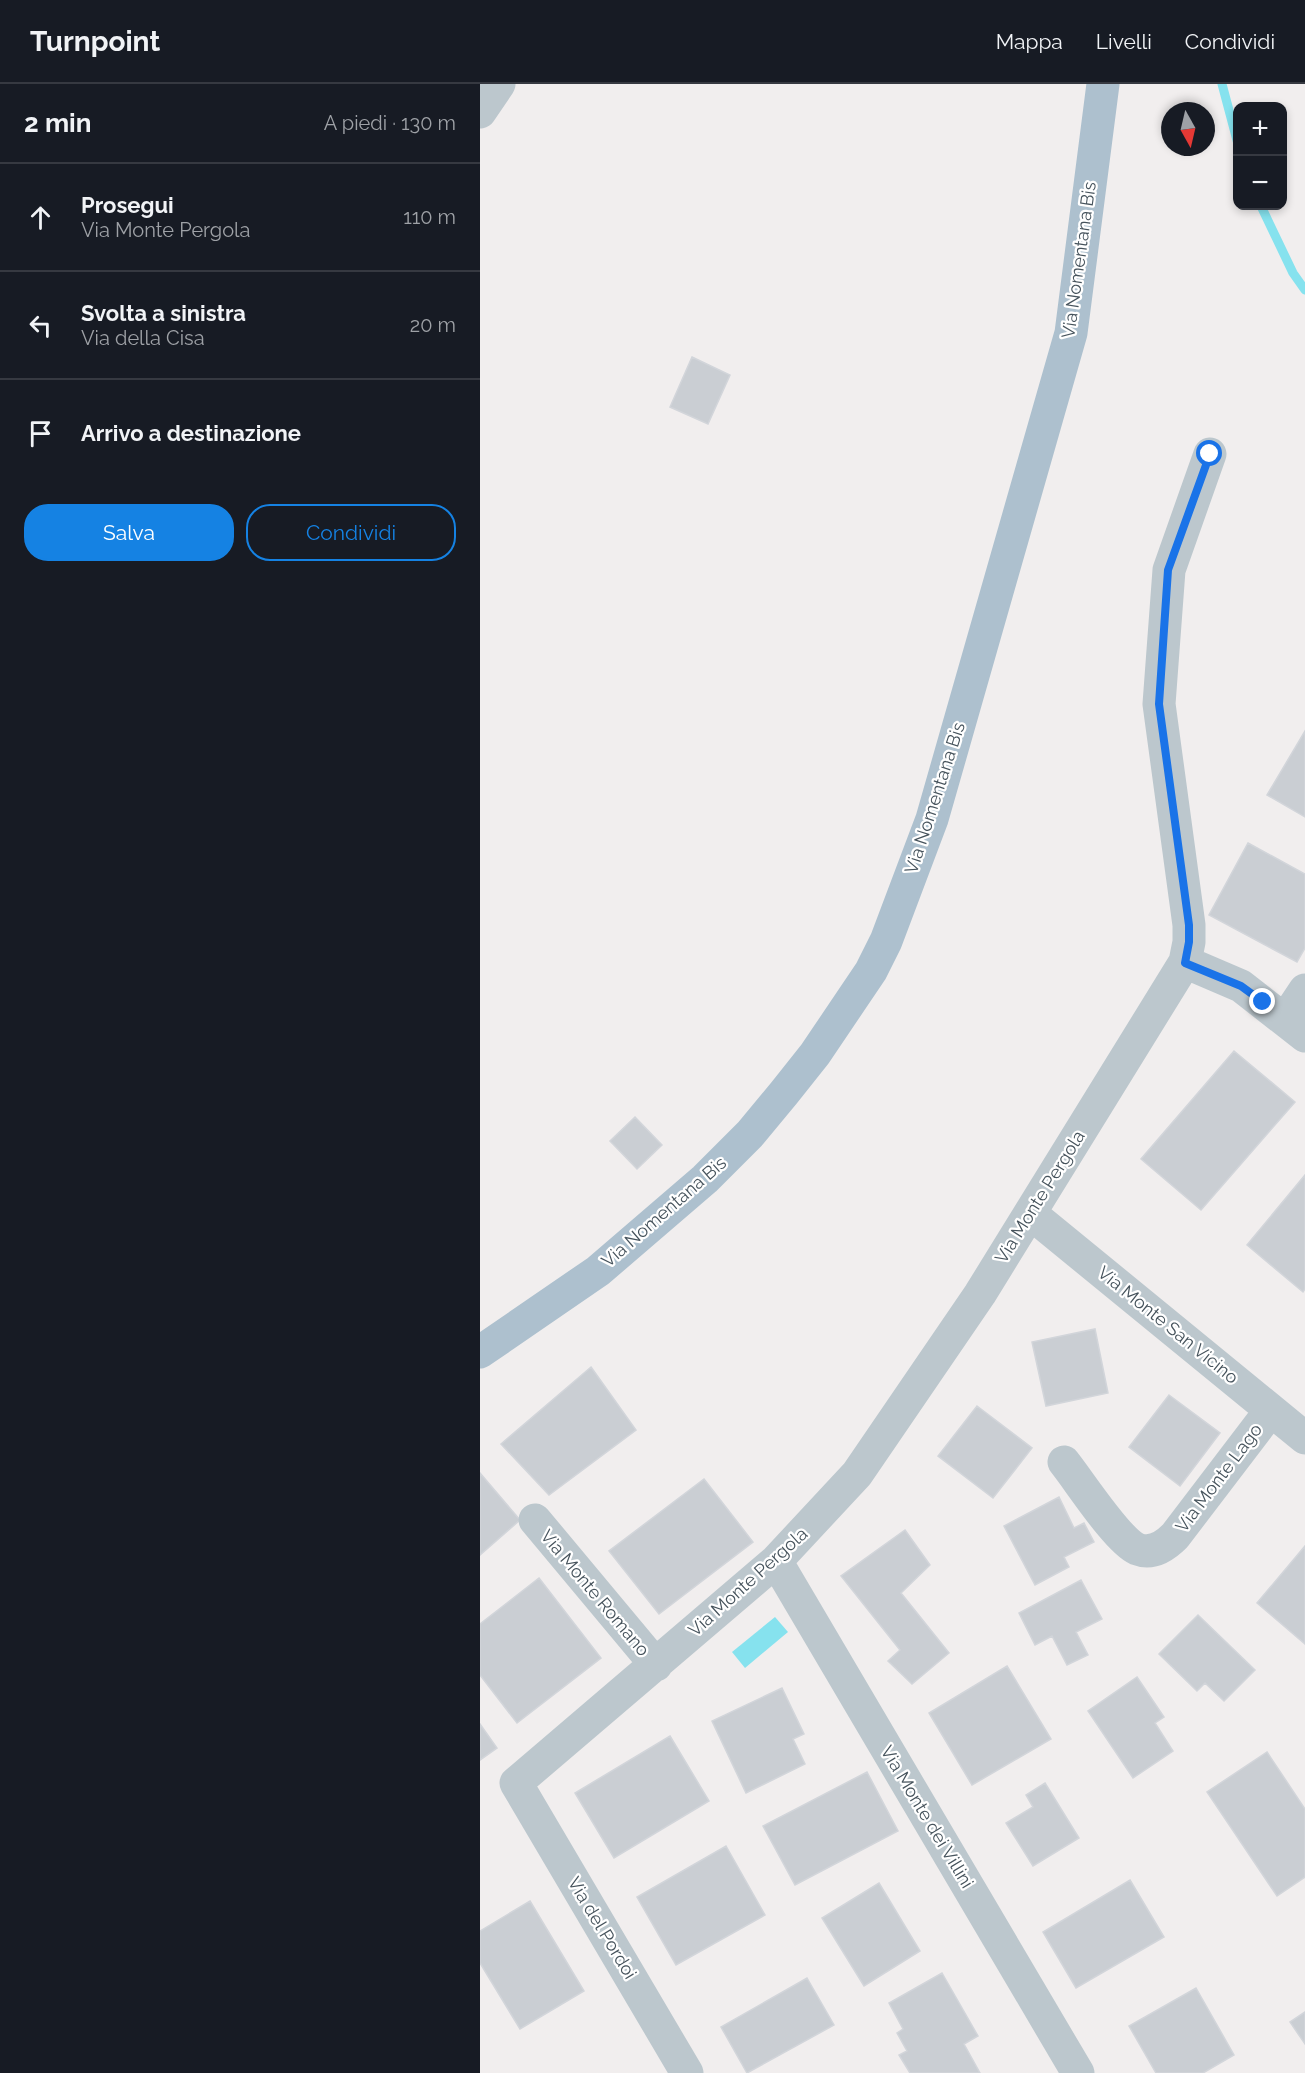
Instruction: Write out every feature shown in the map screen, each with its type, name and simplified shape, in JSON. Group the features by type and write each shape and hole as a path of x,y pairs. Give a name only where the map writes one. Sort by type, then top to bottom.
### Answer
{"main road":[{"name":"Via Nomentana Bis","path":"480,1352 598,1271 670,1212 713,1172 750,1134 815,1054 871,971 886,941 932,819 1071,333 1103,84"}],"street":[{"path":"480,112 500,84"},
{"name":"Via Monte Pergola","path":"516,1783 776,1561 847,1486 869,1458 980,1294 1185,963 1189,925 1159,704 1168,570 1210,454"},
{"path":"1185,963 1241,986 1295,1028 1305,990"},
{"name":"Via Monte San Vicino","path":"1030,1212 1305,1437"},
{"name":"Via Monte Lago","path":"1064,1462 1122,1538 1137,1549 1156,1550 1175,1536 1271,1410"},
{"name":"Via Monte Romano","path":"535,1521 656,1665"},
{"name":"Via Monte dei Villini","path":"776,1561 1078,2073"},
{"name":"Via del Pordoi","path":"516,1783 687,2073"}],"water":[{"path":"775,1617 788,1632 745,1668 732,1652"}],"building":[{"path":"692,357 730,375 708,424 670,407"},
{"path":"1305,731 1305,817 1267,795"},
{"path":"1248,843 1305,874 1305,948 1297,962 1209,915"},
{"path":"1234,1051 1295,1102 1201,1210 1141,1159"},
{"path":"635,1117 662,1145 637,1169 610,1141"},
{"path":"1305,1175 1305,1289 1303,1292 1247,1245"},
{"path":"1095,1329 1108,1393 1046,1406 1032,1342"},
{"path":"591,1367 636,1430 549,1495 501,1444"},
{"path":"1169,1395 1220,1433 1180,1486 1129,1447"},
{"path":"977,1406 1032,1448 993,1498 938,1456"},
{"path":"480,1473 520,1520 480,1555"},
{"path":"704,1479 753,1542 659,1614 609,1551"},
{"path":"1059,1497 1074,1528 1084,1523 1094,1542 1064,1557 1069,1567 1035,1585 1004,1526"},
{"path":"905,1530 930,1565 901,1593 949,1653 912,1684 888,1661 900,1650 841,1576"},
{"path":"1305,1546 1305,1644 1257,1603"},
{"path":"539,1578 601,1658 517,1723 480,1675 480,1624"},
{"path":"1081,1580 1102,1619 1076,1632 1088,1655 1067,1665 1052,1636 1035,1645 1019,1613"},
{"path":"1198,1615 1255,1670 1224,1701 1205,1683 1197,1691 1159,1654"},
{"path":"1007,1666 1051,1739 972,1785 929,1713"},
{"path":"1137,1677 1164,1717 1155,1723 1173,1751 1133,1778 1088,1711"},
{"path":"782,1688 804,1734 793,1739 805,1764 746,1793 712,1721"},
{"path":"480,1724 497,1748 480,1760"},
{"path":"670,1736 709,1801 614,1858 575,1793"},
{"path":"1267,1752 1305,1809 1305,1877 1277,1896 1207,1792"},
{"path":"867,1772 898,1831 795,1885 763,1826"},
{"path":"1045,1783 1079,1838 1033,1866 1006,1823 1033,1807 1026,1795"},
{"path":"726,1846 765,1915 676,1965 637,1897"},
{"path":"1130,1880 1164,1937 1076,1988 1043,1932"},
{"path":"879,1883 920,1951 864,1986 822,1918"},
{"path":"530,1901 584,1991 520,2029 480,1963 480,1931"},
{"path":"942,1973 978,2036 964,2044 980,2073 910,2073 899,2055 907,2051 897,2033 903,2029 889,2003"},
{"path":"807,1978 834,2025 747,2073 721,2027"},
{"path":"1196,1988 1234,2055 1203,2073 1156,2073 1129,2026"},
{"path":"1305,2012 1305,2044 1290,2022"}],"waterway":[{"path":"1222,84 1233,125"},
{"path":"1263,210 1293,273 1305,290"}],"route":[{"path":"1210,454 1168,570 1159,704 1189,925 1185,963 1241,986 1263,1002"}]}
